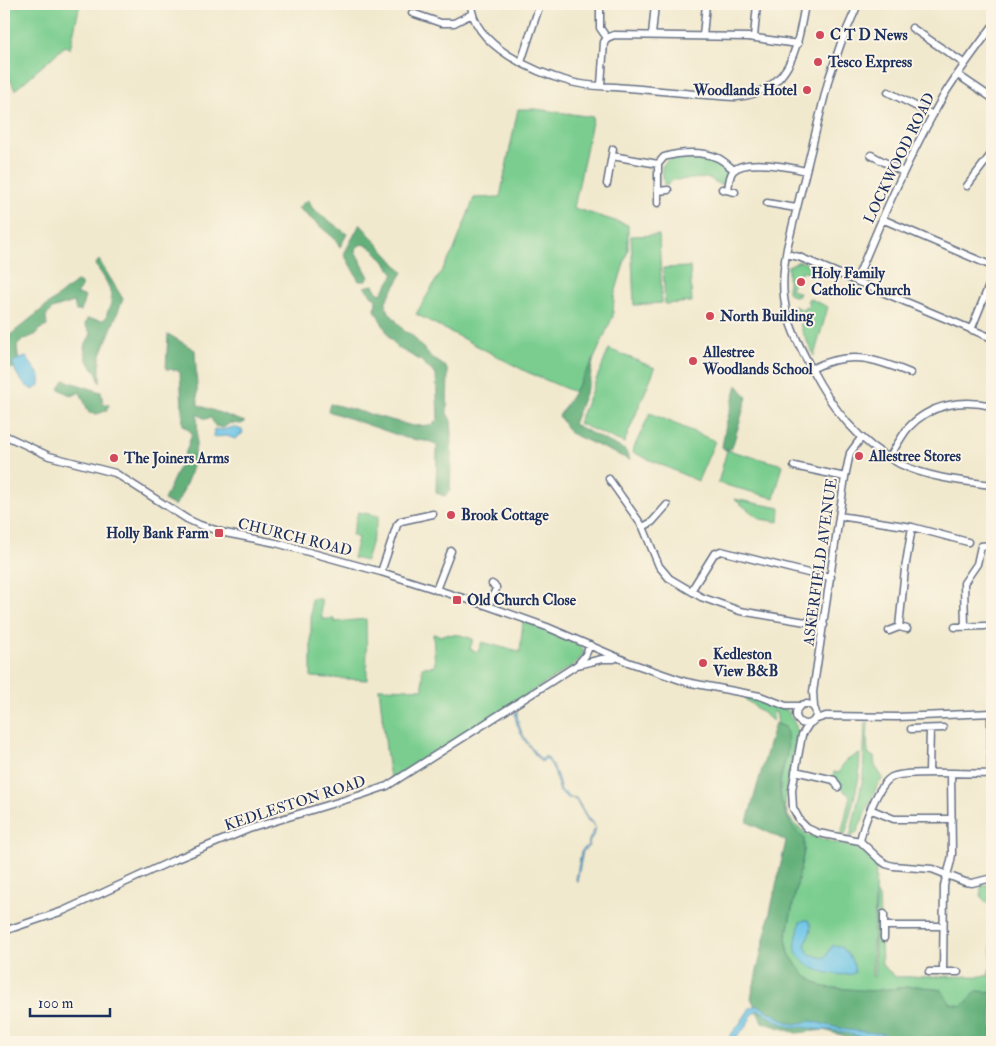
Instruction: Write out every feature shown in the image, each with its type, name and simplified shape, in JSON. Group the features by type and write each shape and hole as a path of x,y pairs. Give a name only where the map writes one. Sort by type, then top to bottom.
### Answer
{"street":[{"path":"471,4 472,14 479,28 491,42 521,62 571,82 715,96 744,96 764,90 779,79 790,63 798,44 804,4"},
{"path":"521,62 540,4"},
{"path":"600,4 600,28 607,38"},
{"path":"652,35 655,4"},
{"path":"703,36 706,4"},
{"path":"754,38 757,4"},
{"path":"858,4 832,70 786,254 784,283 787,313 792,331 833,407 861,438 889,458 928,474 992,486"},
{"path":"412,13 441,23 454,23 472,14"},
{"name":"LOCKWOOD ROAD","path":"856,281 903,172 933,116 958,75 992,27"},
{"path":"912,28 965,64"},
{"path":"601,85 604,42 607,38 619,35 754,38 798,44"},
{"path":"958,75 992,98"},
{"path":"888,92 933,116"},
{"path":"607,184 613,152 658,164"},
{"path":"967,186 992,152"},
{"path":"658,203 658,164 664,157 669,155 699,154 720,159 734,170"},
{"path":"871,155 903,172"},
{"path":"735,192 725,189 734,170 744,166 771,164 806,171"},
{"path":"658,191 668,190"},
{"path":"767,202 796,208"},
{"path":"882,219 992,266"},
{"path":"786,254 799,257 992,338"},
{"path":"971,330 992,278"},
{"path":"811,369 833,360 853,357 881,363 910,373"},
{"path":"889,458 907,430 929,412 957,403 970,402 992,406"},
{"name":"CHURCH ROAD","path":"4,434 49,456 115,473 187,519 200,525 381,572 488,606 592,646"},
{"name":"ASKERFIELD AVENUE","path":"814,708 814,692 845,477 850,453 861,438"},
{"path":"797,465 845,477"},
{"path":"609,479 623,493 643,527 662,570 669,578 712,602 740,611 824,625"},
{"path":"643,527 652,522 658,509 667,505"},
{"path":"381,572 400,521 433,514"},
{"path":"839,516 912,527 968,542"},
{"path":"899,627 906,561 912,527"},
{"path":"965,627 964,583 977,564 981,546 992,545"},
{"path":"436,590 451,551"},
{"path":"691,591 714,554 721,551 831,577"},
{"path":"488,606 496,589 492,584"},
{"path":"955,627 984,626"},
{"path":"889,631 899,627 907,629"},
{"path":"589,662 592,646"},
{"name":"KEDLESTON ROAD","path":"4,931 64,911 174,860 249,829 387,786 577,665 592,646 620,659 693,684 760,696 786,706 798,718"},
{"name":"KEDLESTON ROAD","path":"577,665 602,658 620,659"},
{"path":"814,692 797,710 802,735 791,799 793,808 800,821 807,828 818,833 860,841 886,864 926,868 965,882 992,878"},
{"path":"802,705 810,704 826,716"},
{"name":"KEDLESTON ROAD","path":"786,706 802,705"},
{"path":"802,735 816,714 814,708"},
{"path":"798,718 803,724 826,716 897,717 991,713 991,774 900,774 889,778 880,791 860,841"},
{"path":"911,729 943,728"},
{"path":"928,773 930,729"},
{"path":"795,771 830,775 838,787"},
{"path":"943,972 942,926 944,886 946,874 951,864 951,774"},
{"path":"872,810 894,818 952,820"},
{"path":"884,914 884,938"},
{"path":"884,926 942,926"},
{"path":"929,972 958,972"}],"green space":[{"path":"4,4 13,4 18,8 21,4 80,4 70,49 65,46 15,90 4,67"},
{"path":"518,109 536,109 593,117 574,208 628,225 628,250 614,297 613,316 593,361 574,392 527,372 416,314 454,250 474,198 500,197"},
{"path":"680,157 712,160 728,171 724,184 720,185 709,178 672,180 667,186 664,184 662,167 668,160"},
{"path":"309,200 312,208 347,234 340,247 334,238 298,208"},
{"path":"360,224 403,272 386,301 386,308 405,332 411,334 431,357 446,367 448,373 447,413 451,421 452,434 450,490 445,496 436,493 437,445 431,442 406,438 328,411 330,404 336,405 413,426 432,425 438,419 436,375 420,360 398,348 390,338 375,310 376,300 364,287 373,285 377,292 381,294 394,274 375,251 364,244 355,251 369,277 366,281 359,281 344,254"},
{"path":"659,235 662,303 634,305 631,236"},
{"path":"99,260 123,299 100,357 100,383 96,372 87,360 84,347 91,334 85,325 87,319 103,320 106,318 111,303 109,287 95,265"},
{"path":"800,261 817,268 814,275 802,271 800,275 797,274 791,289 799,293 797,297 788,292 788,266"},
{"path":"690,267 692,302 665,304 663,268"},
{"path":"77,281 81,284 81,287 77,294 85,296 81,311 76,311 74,302 52,309 46,316 47,326 38,330 37,334 23,340 17,346 19,364 14,368 6,368 4,340"},
{"path":"809,298 828,307 814,356 802,331 794,306 804,310 805,306 808,307 810,304 807,302"},
{"path":"168,334 195,350 198,405 245,422 241,424 230,423 223,428 215,426 211,418 205,419 197,414 197,438 193,462 186,484 175,506 164,500 187,449 192,433 183,425 180,372 166,369"},
{"path":"609,349 655,368 624,443 578,423"},
{"path":"593,361 589,383 573,424 625,450 630,460 570,433 559,416"},
{"path":"64,380 101,392 103,403 109,405 106,411 97,414 89,413 80,392 72,396 59,389"},
{"path":"737,385 747,397 732,448 725,450 722,447 726,424"},
{"path":"650,413 715,441 698,481 632,452"},
{"path":"727,450 783,465 774,498 718,483"},
{"path":"734,499 780,508 779,522 760,519"},
{"path":"358,512 379,516 366,561 353,558 358,538 352,535"},
{"path":"311,599 321,599 322,619 334,619 334,622 366,619 367,680 311,677"},
{"path":"523,621 577,643 583,652 577,663 391,781 379,688 423,689 422,667 435,666 433,634 443,636 444,634 460,635 473,639 470,649 478,652 482,642 520,652"},
{"path":"745,696 768,702 770,705 787,710 796,726 797,732 786,788 785,805 788,816 795,825 808,835 862,850 879,865 876,870 872,976 874,977 876,894 879,896 882,965 896,977 988,976 991,965 992,908 992,992 977,991 963,1006 951,1005 941,990 917,986 871,991 823,987 804,975 789,954 786,938 804,851 804,839 795,832 781,801 780,782 787,754 785,727 778,724 776,712 773,712 773,721 745,699"},
{"path":"865,722 868,722 868,754 874,757 875,766 883,778 877,786 857,832 850,837 863,778"},
{"path":"775,723 785,727 788,740 787,754 780,780 782,804 789,820 804,838 804,851 786,938 789,954 804,975 823,987 871,991 917,986 941,990 951,1004 963,1006 977,991 992,992 992,1042 860,1041 824,1030 796,1033 762,1022 751,998 786,841 747,822"},
{"path":"860,754 859,778 845,836 841,835 850,796 833,776 834,772 839,773 847,760"},
{"path":"992,884 992,908 981,897 981,886"}],"water":[{"path":"26,357 40,376 40,385 33,390 20,379 13,363"},
{"path":"234,427 242,430 243,433 235,439 227,436 213,437 214,429 222,430"},
{"path":"517,712 521,731 528,743 541,760 546,756 556,772 560,790 570,797 576,798 594,827 588,821 575,798 568,798 559,791 555,773 549,761 546,758 542,762 540,761 520,733 515,713"},
{"path":"595,828 589,846 583,851 577,882 581,852 588,846"},
{"path":"808,920 811,927 805,946 809,954 823,958 826,957 832,946 840,946 851,958 855,973 840,975 823,972 801,959 796,950 796,942 800,922"},
{"path":"758,1005 789,1023 795,1024 811,1021 847,1030 885,1034 890,1040 906,1037 918,1040 929,1038 945,1042 887,1042 876,1036 863,1037 831,1030 793,1028 776,1021 759,1010 751,1016 745,1027 732,1042 725,1042 750,1008"}],"place":[{"name":"C T D News","path":"820,35"},
{"name":"Tesco Express","path":"818,62"},
{"name":"Woodlands Hotel","path":"807,90"},
{"name":"Holy Family Catholic Church","path":"801,282"},
{"name":"North Building","path":"710,316"},
{"name":"Allestree Woodlands School","path":"693,361"},
{"name":"Allestree Stores","path":"859,456"},
{"name":"The Joiners Arms","path":"114,458"},
{"name":"Brook Cottage","path":"451,515"},
{"name":"Holly Bank Farm","path":"219,533"},
{"name":"Old Church Close","path":"457,600"},
{"name":"Kedleston View B&B","path":"703,663"}]}
